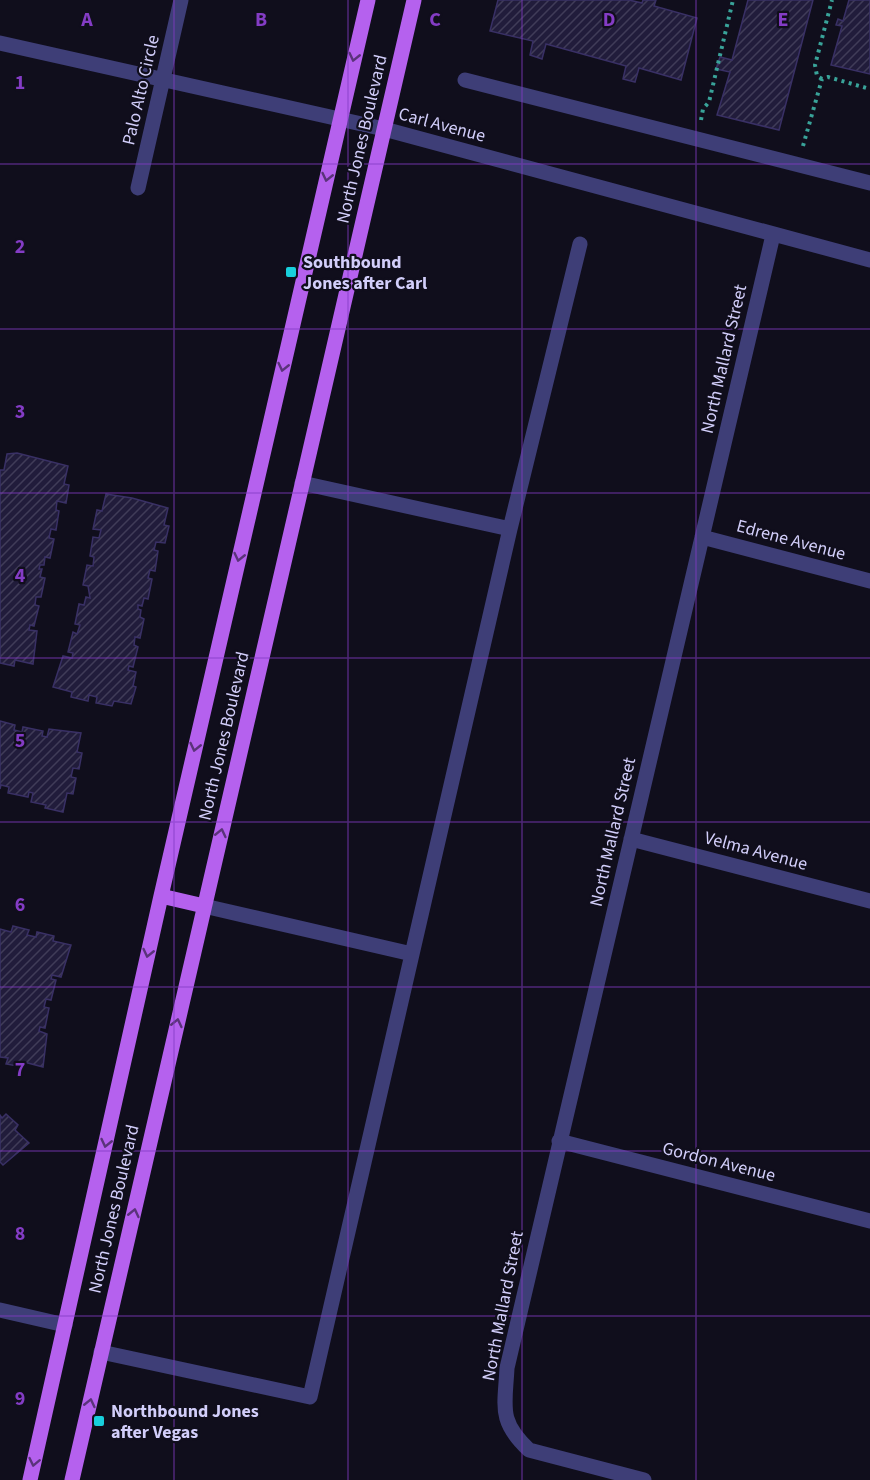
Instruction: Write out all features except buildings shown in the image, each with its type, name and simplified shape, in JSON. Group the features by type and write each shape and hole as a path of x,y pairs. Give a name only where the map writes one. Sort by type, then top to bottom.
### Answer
{"main road":[{"name":"North Jones Boulevard","path":"30,1480 160,896 368,0"},
{"name":"North Jones Boulevard","path":"72,1480 414,0"},
{"path":"160,896 204,906"}],"street":[{"name":"Palo Alto Circle","path":"138,188 181,0"},
{"name":"Carl Avenue","path":"0,43 384,129 870,260"},
{"path":"465,80 870,183"},
{"name":"North Mallard Street","path":"644,1480 529,1450 515,1437 504,1417 507,1368 773,235"},
{"path":"101,1352 310,1398 510,530 580,244"},
{"path":"302,483 510,530"},
{"name":"Edrene Avenue","path":"702,537 870,581"},
{"name":"Velma Avenue","path":"631,839 870,901"},
{"path":"204,906 412,954"},
{"name":"Gordon Avenue","path":"559,1141 870,1221"},
{"path":"0,1310 65,1325"}],"path":[{"path":"699,129 703,109 709,102 733,0"},
{"path":"822,79 817,76 815,65 832,0"},
{"path":"822,79 828,77 870,89"},
{"path":"800,156 822,79"}],"place":[{"name":"Southbound Jones after Carl","path":"291,272"},
{"name":"Northbound Jones after Vegas","path":"99,1421"}]}
